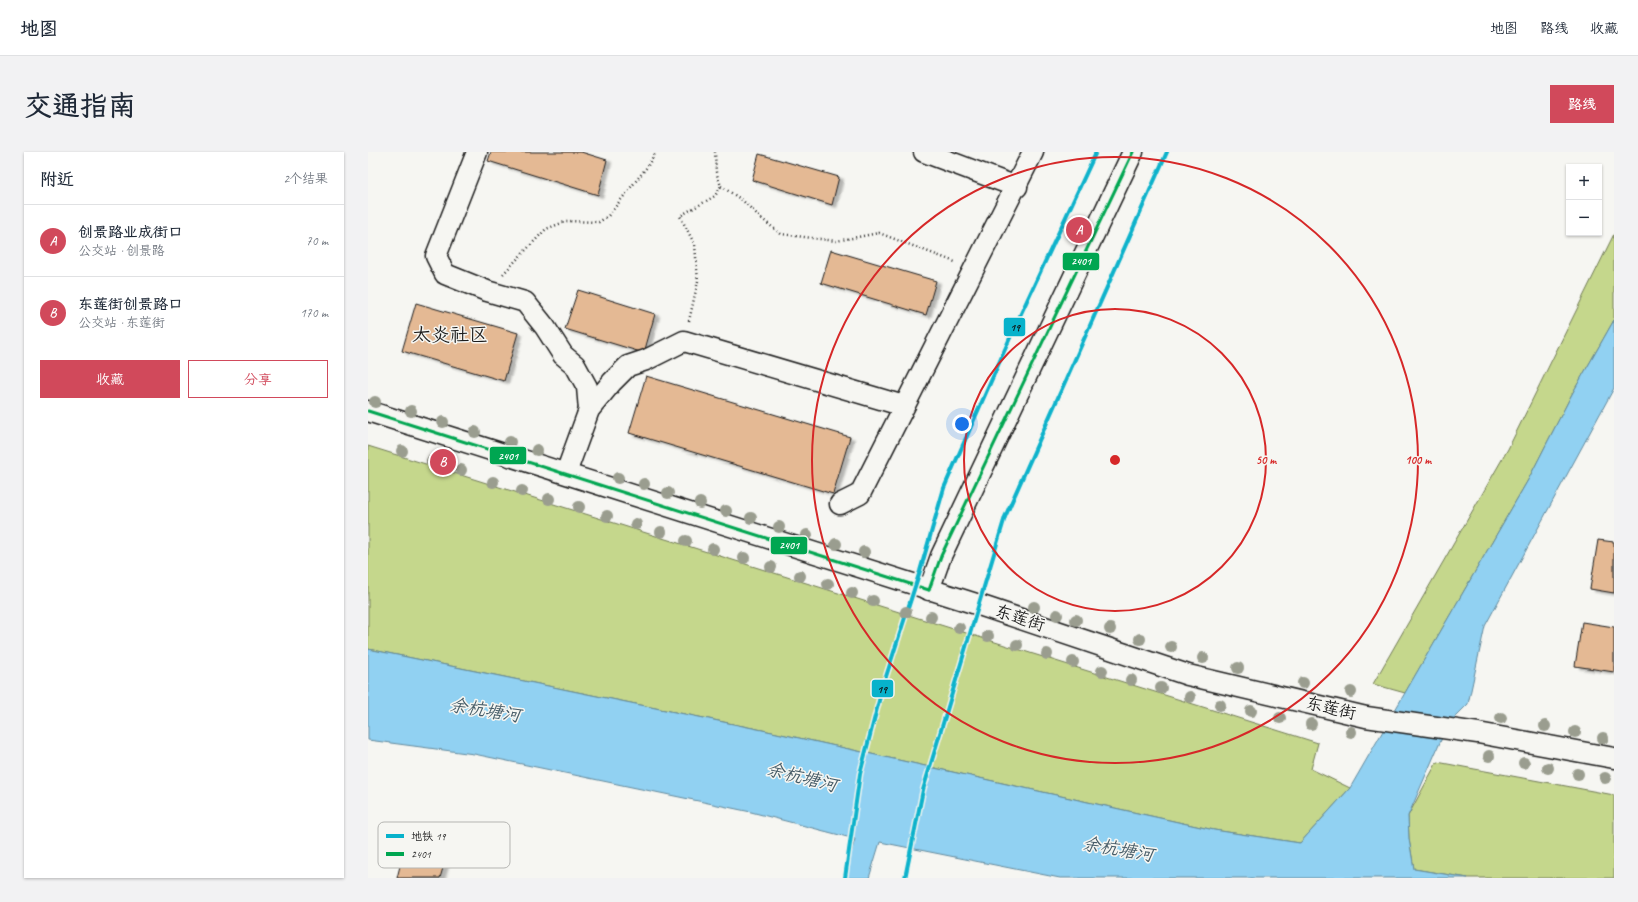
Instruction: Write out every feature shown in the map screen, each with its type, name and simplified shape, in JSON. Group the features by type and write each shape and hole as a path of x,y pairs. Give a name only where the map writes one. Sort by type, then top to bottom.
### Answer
{"street":[{"path":"477,152 436,256 445,274 487,291 525,302 545,327 563,355 575,365 587,387 589,410"},
{"path":"924,152 1017,187"},
{"path":"840,504 860,494 1017,187 1033,152"},
{"path":"929,590 941,556 1133,152"},
{"path":"566,473 589,410 612,382 628,366 646,360 684,341 904,406"},
{"name":"东莲街","path":"368,411 566,473 1188,675 1366,717 1478,733 1614,758"}],"path":[{"path":"487,291 546,229 567,221 599,222 608,216 647,167 656,152"},
{"path":"715,152 716,172 721,186 742,200 781,234 836,241 878,232 974,269"},
{"path":"684,341 698,281 695,245 680,216 715,196 721,186"}],"green space":[{"path":"1614,234 1614,320 1572,394 1528,480 1405,693 1373,684 1508,449"},
{"path":"368,446 1318,743 1311,769 1350,788 1300,843 1214,830 772,732 368,649"},
{"path":"1437,762 1614,795 1614,878 1468,878 1414,869 1409,839 1408,816"}],"water":[{"name":"余杭塘河","path":"1614,320 1614,388 1485,626 1468,704 1448,724 1408,816 1409,839 1414,869 1468,878 1060,878 880,842 869,878 844,878 855,839 751,812 474,754 368,740 368,649 772,732 1214,830 1300,843 1350,788 1528,480 1572,394"}],"building":[{"path":"491,152 581,152 607,160 598,195 488,161"},
{"path":"759,154 839,177 832,205 752,180"},
{"path":"831,250 936,281 926,315 821,283"},
{"path":"578,290 655,314 644,353 565,329"},
{"path":"416,303 518,333 504,381 402,351"},
{"path":"646,376 850,437 833,494 629,433"},
{"path":"1598,540 1614,542 1614,593 1590,589"},
{"path":"1582,622 1614,627 1614,672 1575,666"},
{"path":"400,868 443,868 440,878 397,878"}],"metro line":[{"name":"19","path":"845,878 860,774 882,689 920,571 944,488 1017,322 1096,152"},
{"name":"19","path":"905,878 923,790 1005,517 1167,152"}],"transit line":[{"name":"2401","path":"929,590 941,556 1133,152"},
{"name":"2401","path":"368,411 929,590"}],"place":[{"name":"创景路业成街口","path":"1079,230"},
{"name":"东莲街创景路口","path":"443,462"}],"district":[{"name":"太炎社区","path":"450,335"}]}
